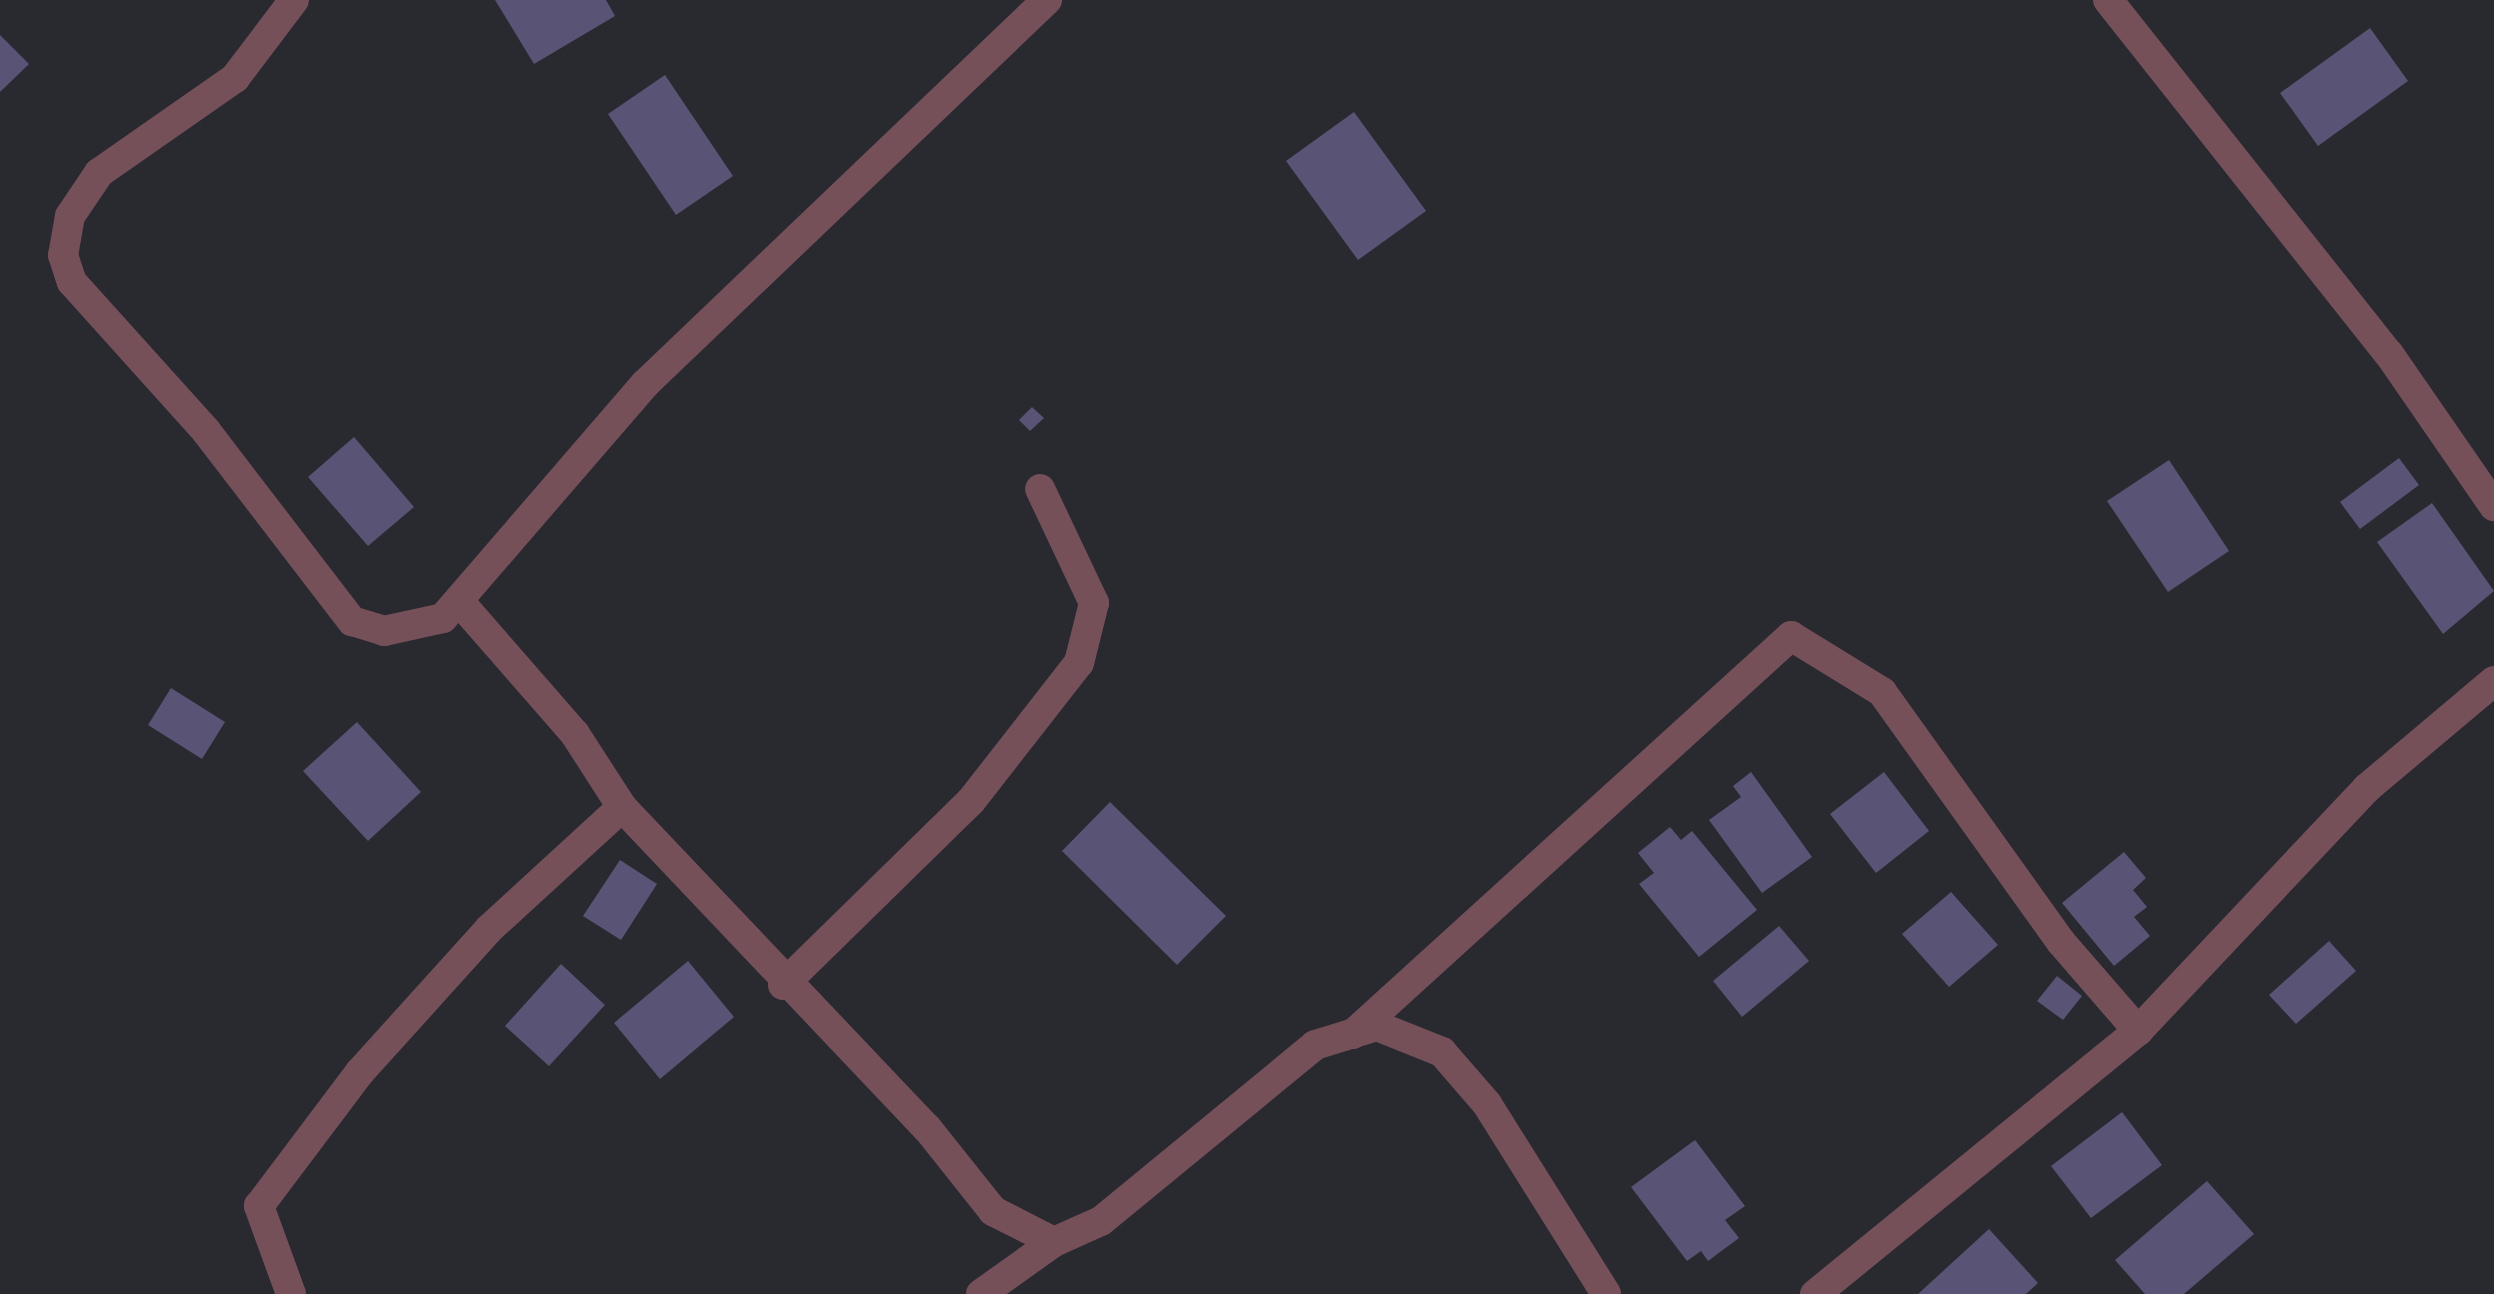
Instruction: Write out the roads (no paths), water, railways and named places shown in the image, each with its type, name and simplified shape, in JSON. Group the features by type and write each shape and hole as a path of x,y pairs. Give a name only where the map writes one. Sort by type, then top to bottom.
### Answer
{"street":[{"path":"294,0 236,78 99,173 70,216 63,255 72,282 206,431 352,621 384,631 442,618 645,384 1047,0"},
{"path":"2108,0 2389,354 2494,506"},
{"path":"784,985 971,801 1080,662 1094,604 1040,489"},
{"path":"459,601 575,734 622,807 784,985 927,1128 993,1210 1054,1242"},
{"path":"1353,1034 1791,636 1882,692 2060,942 2138,1031"},
{"path":"1815,1294 2138,1031 2367,788 2494,681"},
{"path":"291,1294 260,1206 360,1072 476,944 622,807"},
{"path":"982,1294 1054,1242 1101,1221 1315,1045 1377,1026 1442,1052 1487,1104 1606,1294"}]}
